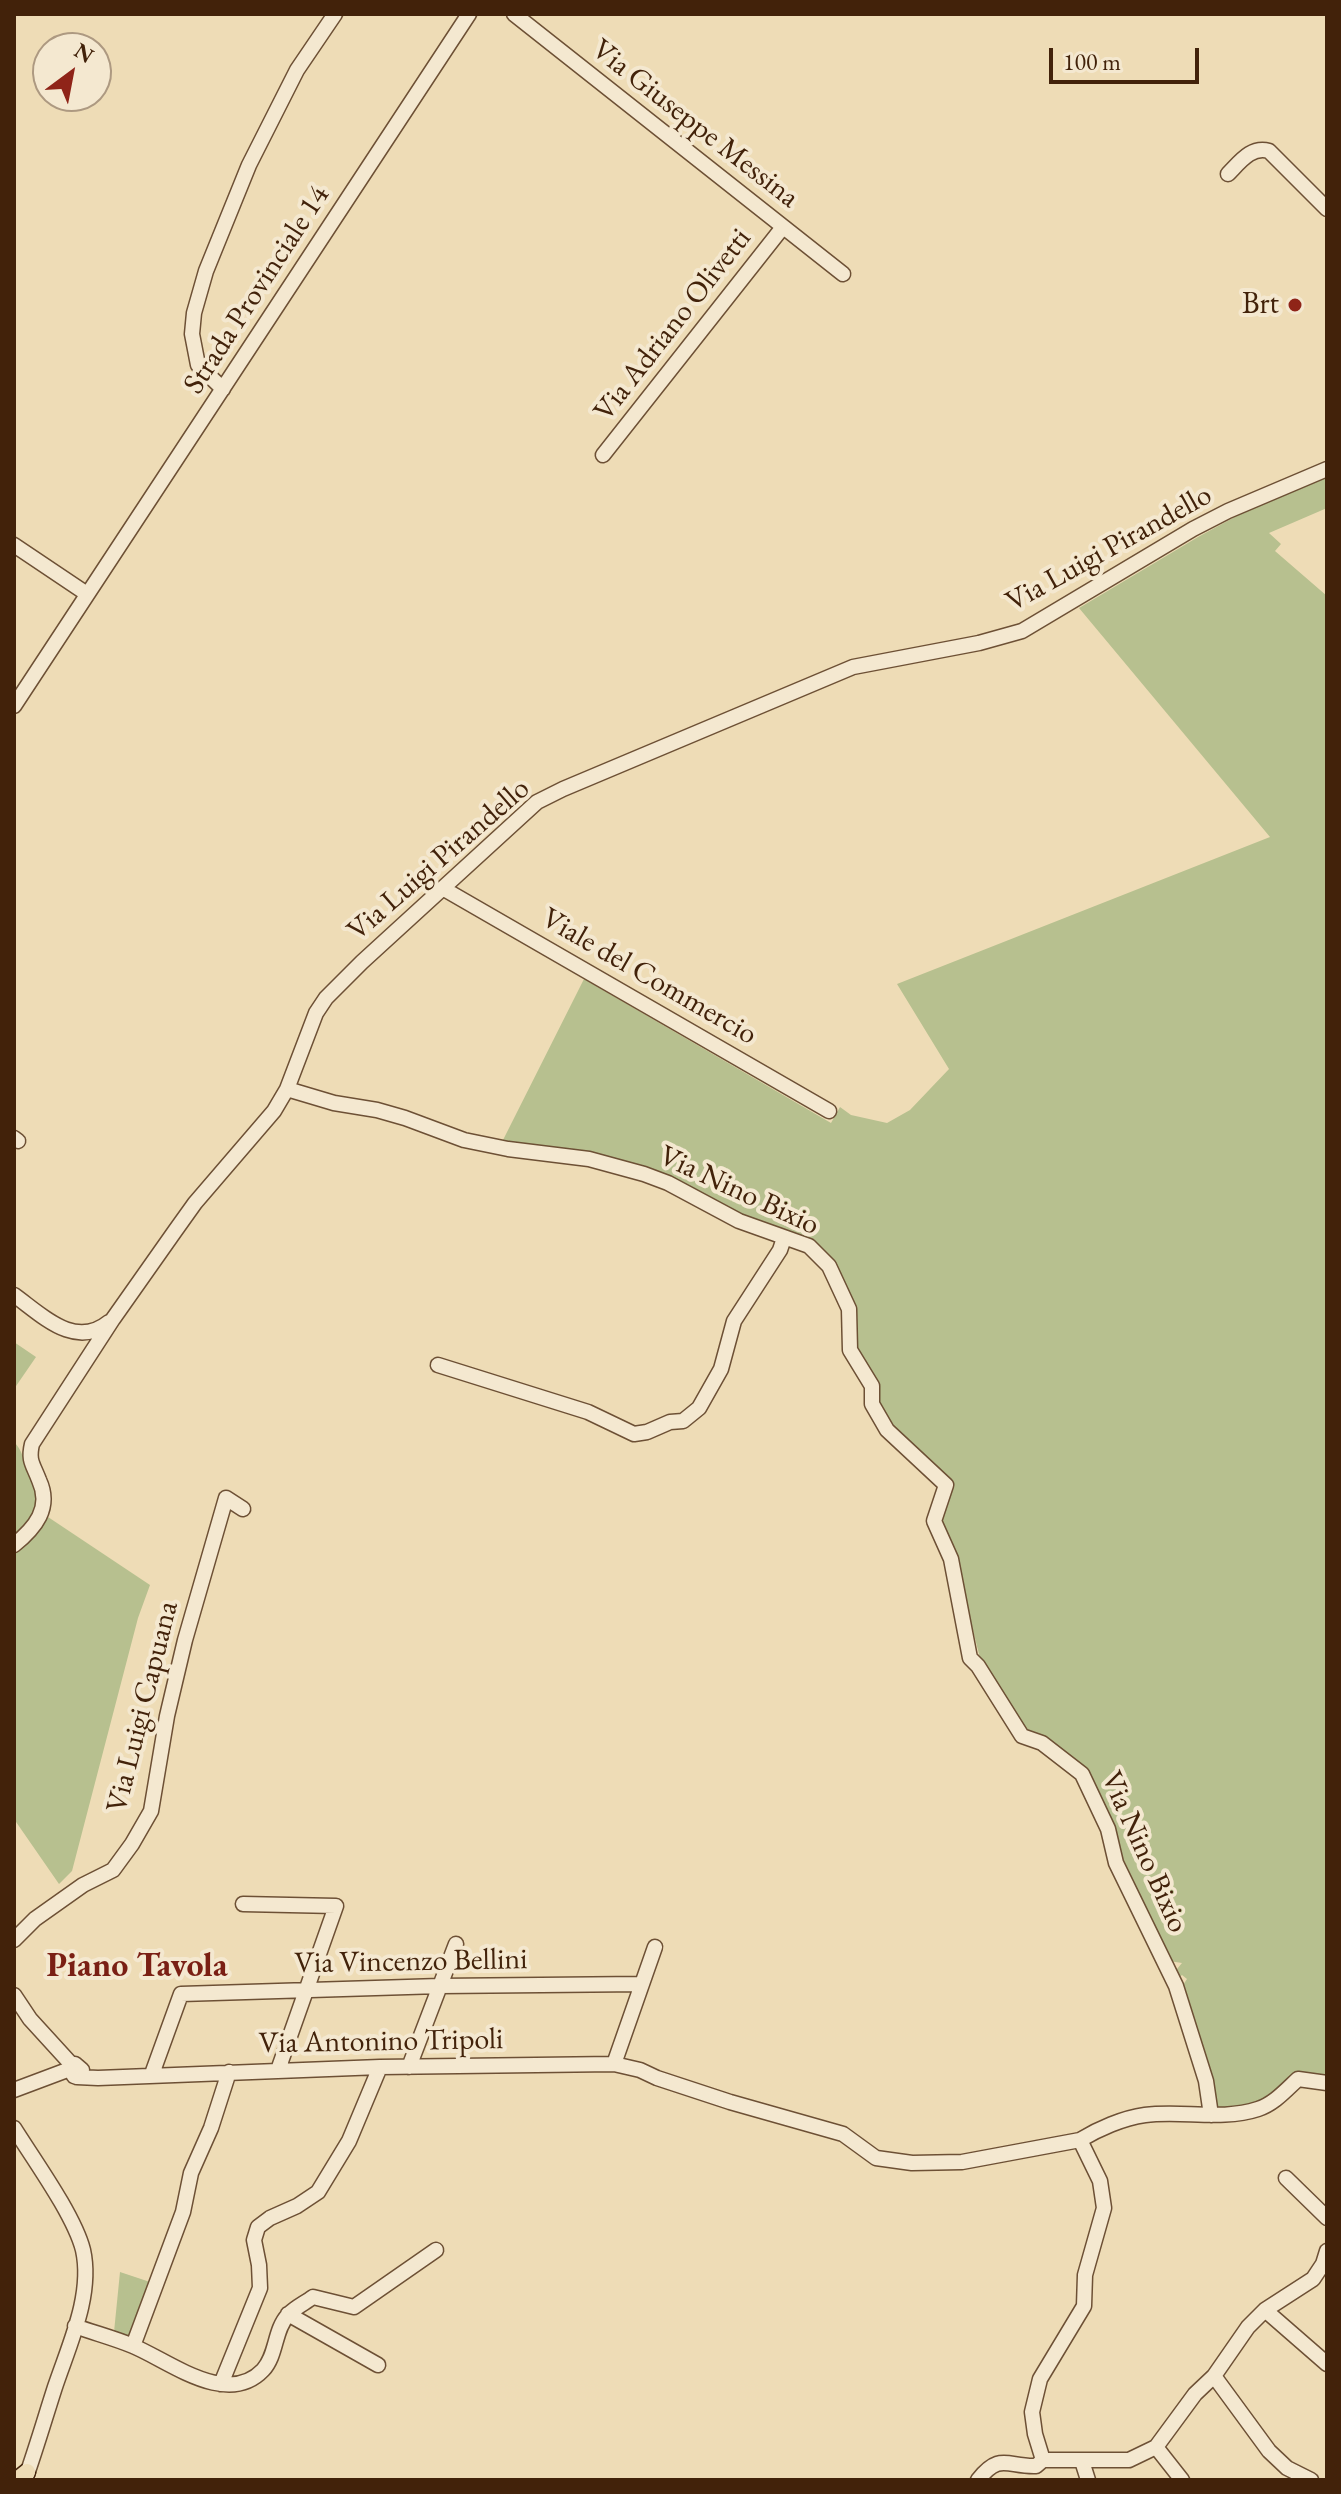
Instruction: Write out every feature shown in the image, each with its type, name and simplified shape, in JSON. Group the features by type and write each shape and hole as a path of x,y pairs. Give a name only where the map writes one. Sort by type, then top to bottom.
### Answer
{"street":[{"path":"223,389 198,365 192,334 194,313 206,271 249,165 283,97 297,70 335,14"},
{"name":"Strada Provinciale 14","path":"14,706 469,14"},
{"name":"Via Giuseppe Messina","path":"514,14 843,274"},
{"path":"1228,174 1250,153 1269,151 1327,209"},
{"name":"Via Adriano Olivetti","path":"603,455 783,227"},
{"name":"Via Luigi Pirandello","path":"14,1545 36,1525 44,1502 44,1492 29,1457 32,1444 113,1319 195,1203 267,1120 287,1089 316,1013 326,998 537,802 853,667 992,640 1022,631 1193,529 1327,469"},
{"path":"14,545 87,594"},
{"name":"Viale del Commercio","path":"444,889 829,1111"},
{"name":"Via Nino Bixio","path":"287,1089 405,1118 464,1140 589,1159 644,1174 668,1183 725,1215 809,1246 829,1266 849,1309 850,1350 872,1386 872,1404 887,1430 946,1485 934,1521 951,1559 970,1658 1022,1736 1042,1743 1082,1774 1108,1829 1116,1863 1176,1986 1206,2081 1211,2115"},
{"path":"438,1365 588,1412 634,1434 683,1421 699,1408 721,1369 734,1321 780,1250 784,1238"},
{"path":"17,1302 66,1331 91,1354"},
{"path":"66,1331 94,1331 113,1319"},
{"name":"Via Luigi Capuana","path":"14,1940 35,1919 83,1885 113,1870 151,1811 170,1701 226,1498 243,1509"},
{"path":"243,1904 336,1906 278,2070"},
{"path":"409,2067 456,1944"},
{"path":"614,2064 655,1947"},
{"name":"Via Vincenzo Bellini","path":"152,2074 181,1994 642,1984"},
{"path":"14,1995 30,2019 75,2071"},
{"name":"Via Antonino Tripoli","path":"75,2071 117,2076 380,2067 614,2064 843,2134 876,2158 912,2163 962,2162 1080,2140 1094,2131 1144,2115 1211,2115 1256,2110 1273,2102 1298,2079 1327,2083"},
{"path":"221,2384 260,2288 254,2240 258,2227 318,2192 349,2141 380,2067"},
{"path":"14,2090 53,2075 75,2071"},
{"path":"133,2346 183,2212 191,2173 211,2128 229,2072"},
{"path":"14,2102 34,2081"},
{"path":"14,2128 66,2213 82,2248 85,2283 75,2326 23,2477"},
{"path":"1043,2460 1032,2412 1040,2379 1084,2306 1085,2275 1104,2208 1100,2181 1080,2140"},
{"path":"1286,2178 1327,2218"},
{"path":"75,2326 133,2346 178,2370 221,2384 236,2385 260,2373 271,2359 288,2314 313,2297 354,2307 436,2250"},
{"path":"978,2480 990,2467 1003,2461 1036,2466 1043,2460 1129,2460 1156,2447 1195,2394 1214,2376 1248,2327 1265,2310 1313,2279 1327,2251"},
{"path":"1265,2310 1327,2364"},
{"path":"288,2314 378,2365"},
{"path":"1214,2376 1269,2451 1287,2468 1311,2480"},
{"path":"1156,2447 1182,2480"},
{"path":"1082,2461 1088,2480"}],"green space":[{"path":"1327,475 1327,508 1269,533 1281,544 1275,551 1327,596 1327,2079 1314,2076 1256,2105 1217,2108 1181,1988 1187,1979 1182,1975 1178,1978 1177,1969 1182,1963 1169,1961 1120,1863 1086,1771 1025,1733 981,1662 955,1559 939,1523 954,1484 910,1449 884,1418 864,1378 834,1268 684,1186 502,1142 584,979 831,1123 840,1107 851,1115 887,1123 910,1110 949,1069 897,984 1270,837 1079,608 1244,512"},
{"path":"14,1342 36,1357 14,1389"},
{"path":"14,1442 33,1484 37,1508 14,1540"},
{"path":"45,1515 150,1585 138,1618 72,1871 59,1884 14,1819 14,1550"},
{"path":"120,2272 150,2282 129,2337 114,2332"}],"place":[{"name":"Brt","path":"1295,305"}],"district":[{"name":"Piano Tavola","path":"137,1967"}]}
